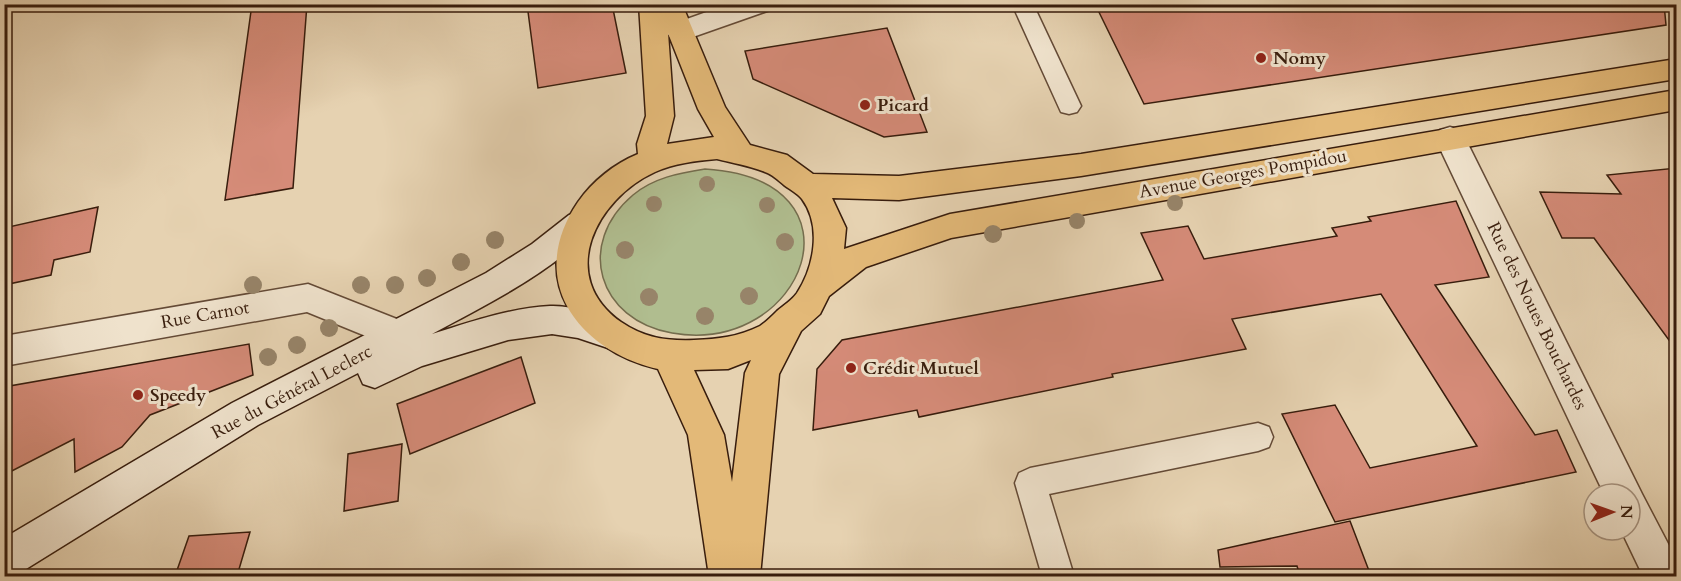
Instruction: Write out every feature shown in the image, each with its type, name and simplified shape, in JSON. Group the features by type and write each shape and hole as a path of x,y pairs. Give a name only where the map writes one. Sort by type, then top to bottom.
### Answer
{"main road":[{"path":"652,4 660,117 652,144 654,159"},
{"path":"669,4 712,109 738,151"},
{"path":"679,32 698,28 741,9 761,4"},
{"name":"Avenue Georges Pompidou","path":"808,186 899,188 1089,164 1677,69"},
{"name":"Avenue Georges Pompidou","path":"822,285 855,258 950,226 1677,100"},
{"name":"Rue des Noues Bouchardes","path":"1450,138 1617,482"},
{"path":"696,149 738,151 777,163 808,186 825,211 832,240 831,255 822,285 813,300 787,326 768,339 721,355 695,358 670,356 628,344 611,334 588,312 575,285 571,267 573,248 580,224 600,195 616,180 654,159 696,149"},
{"name":"Rue du Général Leclerc","path":"4,561 244,414 498,283 543,253 580,224"},
{"name":"Rue Carnot","path":"4,351 308,298 400,335"},
{"name":"Rue du Général Leclerc","path":"4,561 413,354 508,326 552,320 578,324 611,334"},
{"path":"740,576 762,373 787,326"},
{"path":"670,356 706,435 729,576"},
{"path":"1642,532 1664,576"}],"lane":[{"path":"1023,4 1069,106"},
{"path":"1058,576 1030,483 1257,437"}],"green space":[{"path":"705,169 757,180 789,202 803,231 801,263 785,294 757,318 718,333 672,333 647,325 627,313 612,297 603,278 600,257 604,235 615,214 641,189 667,177"}],"building":[{"path":"252,4 307,4 293,188 225,200"},
{"path":"527,4 612,4 626,73 538,88"},
{"name":"Nomy","path":"1095,4 1664,4 1666,25 1144,104"},
{"name":"Picard","path":"887,28 927,132 884,137 753,79 745,51"},
{"path":"1677,168 1677,351 1594,238 1562,238 1540,192 1621,194 1607,175"},
{"path":"1456,201 1489,277 1435,285 1535,435 1557,430 1576,472 1335,522 1282,414 1335,405 1370,468 1477,446 1381,294 1232,319 1246,349 1112,374 1113,377 919,417 917,410 813,430 817,369 842,340 1163,280 1141,233 1188,226 1204,259 1337,236 1332,228 1371,221 1368,217"},
{"path":"98,207 90,252 54,260 51,275 4,285 4,228"},
{"name":"Speedy","path":"249,344 253,375 150,415 122,447 75,472 74,439 4,475 4,387"},
{"path":"521,357 535,403 410,454 397,404"},
{"path":"402,444 398,501 344,511 348,454"},
{"path":"1350,521 1371,576 1300,576 1297,566 1220,567 1218,550"},
{"path":"250,532 237,576 175,576 189,536"}],"place":[{"name":"Nomy","path":"1261,58"},
{"name":"Picard","path":"865,105"},
{"name":"Crédit Mutuel","path":"851,368"},
{"name":"Speedy","path":"138,395"}]}
